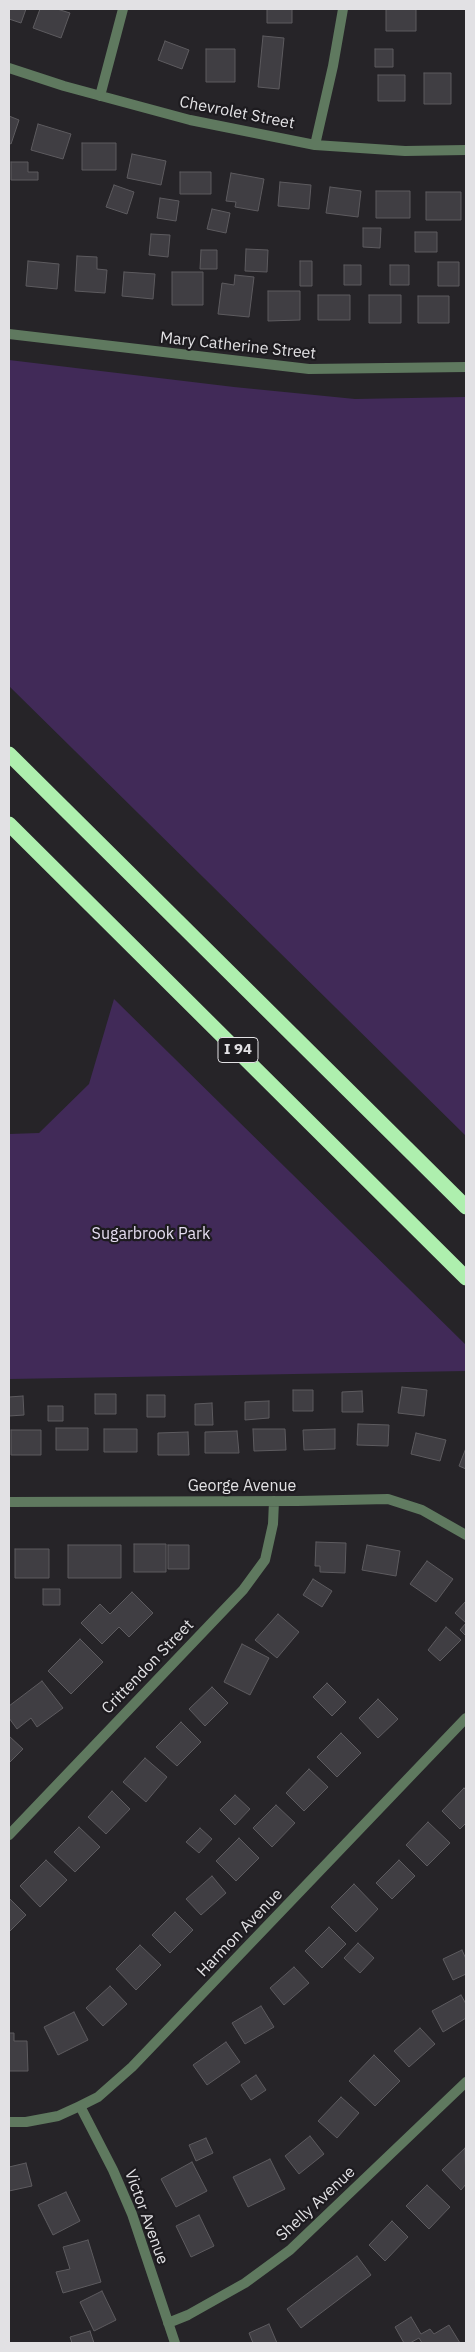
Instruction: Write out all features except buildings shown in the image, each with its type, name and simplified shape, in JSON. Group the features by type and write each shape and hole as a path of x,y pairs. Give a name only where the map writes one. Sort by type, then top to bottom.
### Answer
{"highway":[{"path":"9,754 466,1207"},
{"name":"I 94","path":"9,824 466,1278"}],"street":[{"path":"100,96 123,9"},
{"path":"316,145 343,9"},
{"name":"Chevrolet Street","path":"9,68 100,96 190,120 316,145 404,151 466,150"},
{"name":"Mary Catherine Street","path":"9,334 309,369 466,367"},
{"name":"George Avenue","path":"9,1502 388,1499 422,1510 466,1535"},
{"name":"Crittendon Street","path":"9,1835 243,1590 265,1560 273,1524 274,1501"},
{"name":"Harmon Avenue","path":"9,2122 26,2122 58,2116 98,2097 132,2067 466,1718"},
{"name":"Shelly Avenue","path":"168,2323 188,2315 245,2283 290,2250 466,2082"},
{"name":"Victor Avenue","path":"80,2106 113,2170 132,2214 174,2343"}],"green space":[{"path":"9,360 234,387 355,399 466,397 466,1136 9,686"},
{"name":"Sugarbrook Park","path":"114,999 466,1345 466,1371 9,1379 9,1134 39,1133 89,1084"}]}
